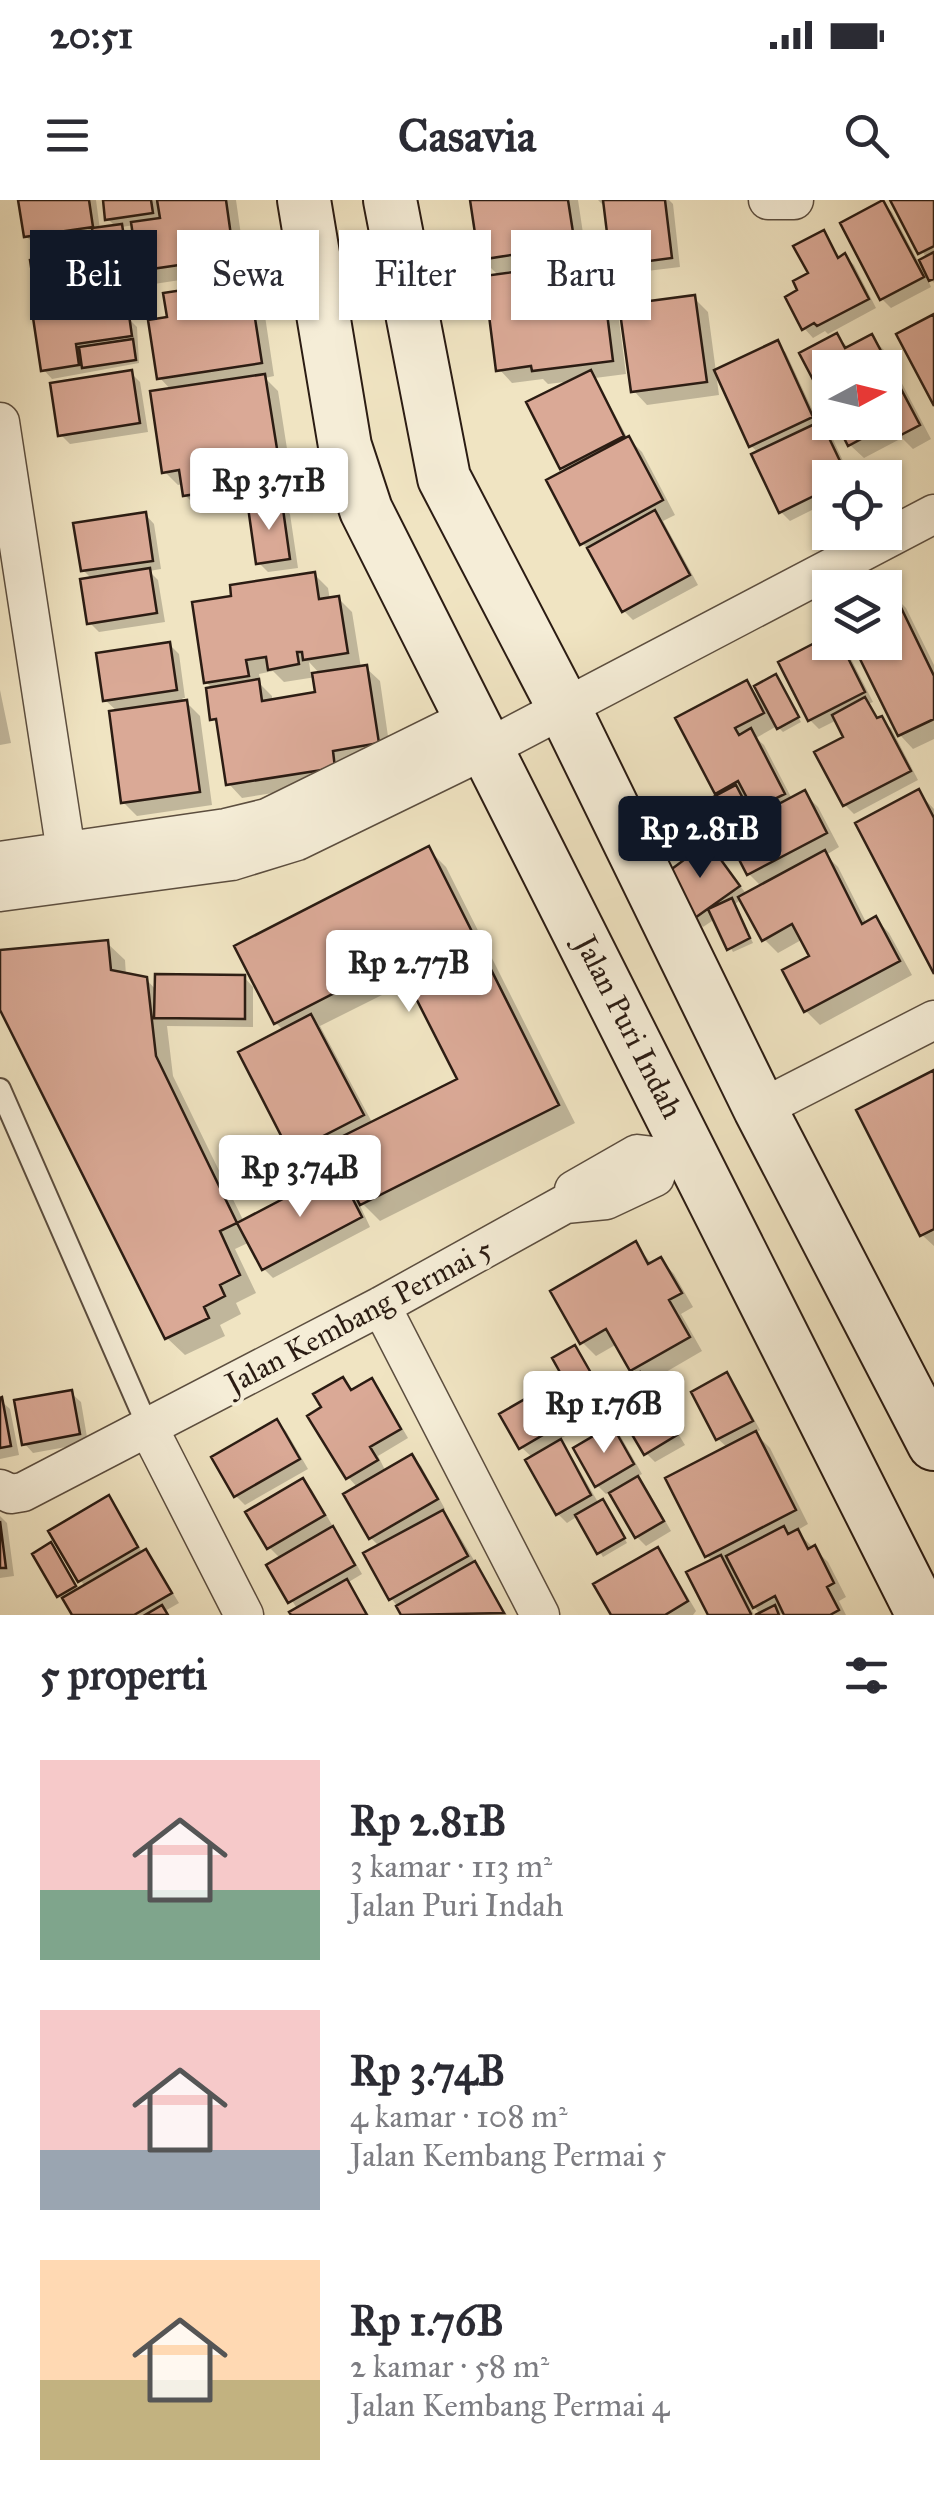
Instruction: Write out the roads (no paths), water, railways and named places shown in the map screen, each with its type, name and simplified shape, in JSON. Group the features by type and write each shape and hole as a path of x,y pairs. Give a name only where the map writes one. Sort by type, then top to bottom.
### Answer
{"main road":[{"name":"Jalan Puri Indah","path":"304,200 345,446 366,510 480,732 675,1151 923,1615"},
{"path":"390,200 444,478 564,708 760,1108 934,1444"}],"street":[{"path":"768,200 794,200"},
{"path":"0,422 66,852"},
{"path":"0,860 66,852 297,840 480,732 564,708 934,514"},
{"path":"0,892 229,844"},
{"path":"760,1108 934,1020"},
{"name":"Jalan Kembang Permai 5","path":"11,1491 148,1427 381,1306 565,1204 606,1200 655,1177 675,1151"},
{"path":"381,1306 540,1615"},
{"path":"148,1427 244,1615"}],"lane":[{"path":"0,1089 148,1427"}]}
